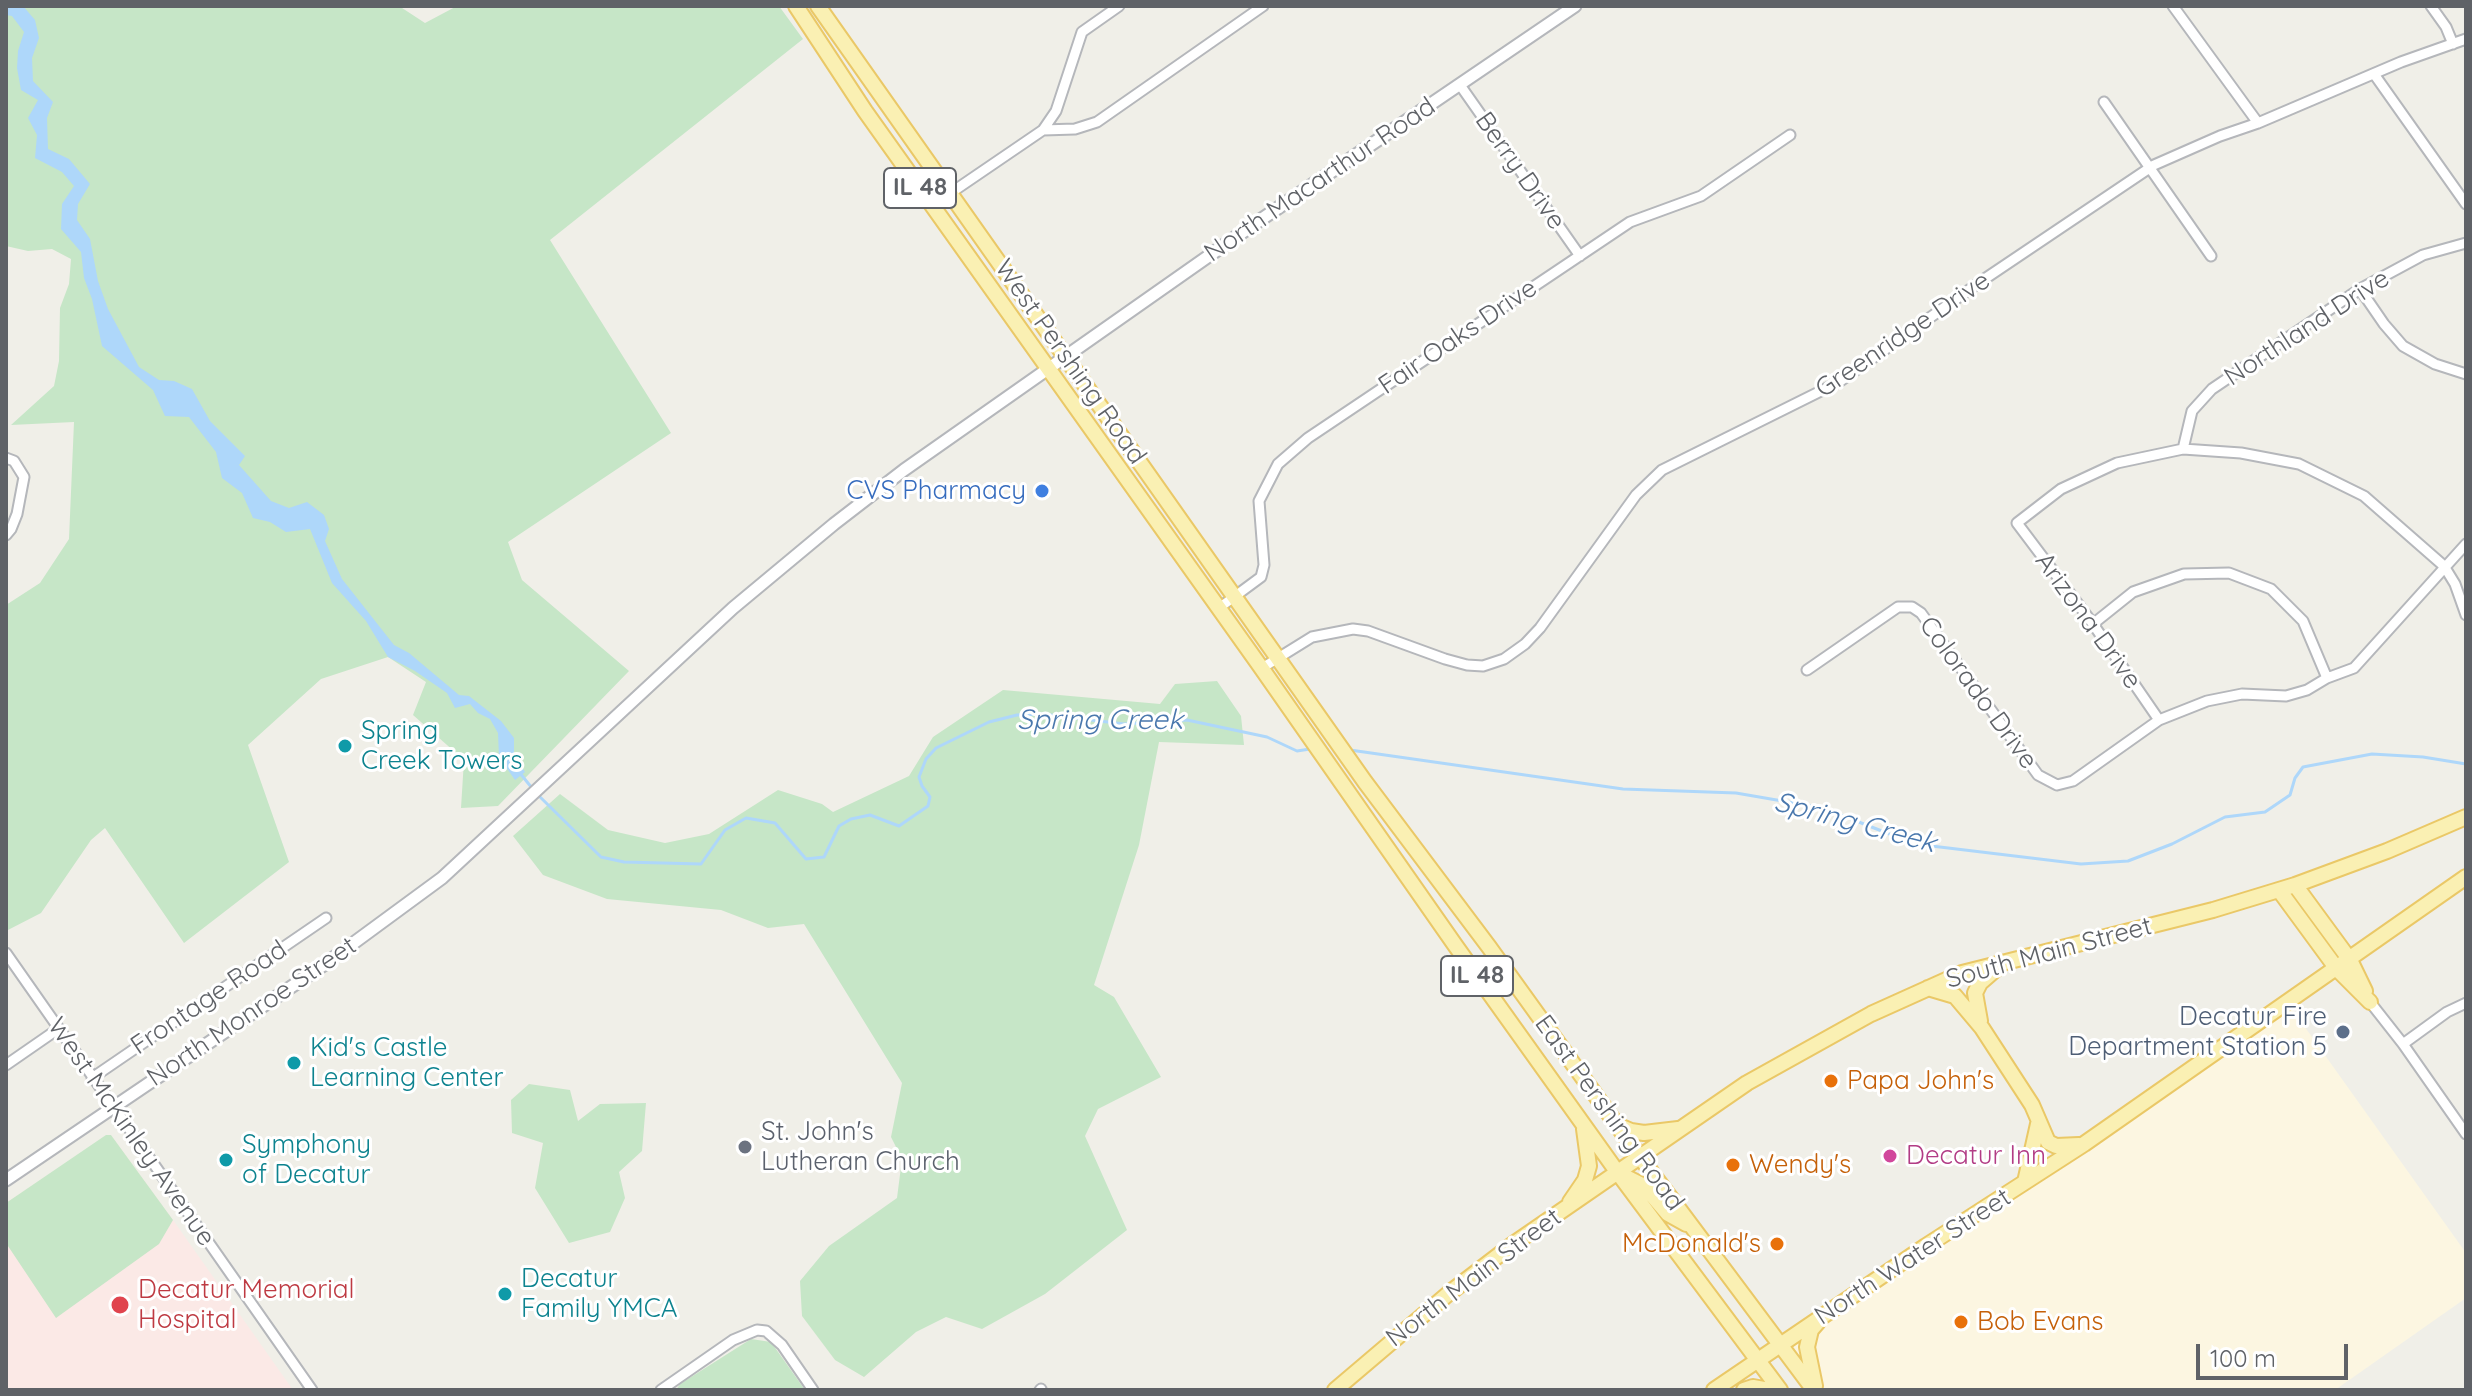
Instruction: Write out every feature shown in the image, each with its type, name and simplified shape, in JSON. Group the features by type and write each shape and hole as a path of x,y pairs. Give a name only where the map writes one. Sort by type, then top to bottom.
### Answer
{"main road":[{"name":"West Pershing Road","path":"796,6 817,41 1583,1124"},
{"name":"West Pershing Road","path":"818,6 1321,719"},
{"path":"817,41 825,38 896,119"},
{"name":"East Pershing Road","path":"1321,719 1640,1157 1815,1390"},
{"name":"South Main Street","path":"1618,1173 1766,1071 1926,988 1962,973 2007,960 2213,910 2295,885 2387,851 2466,817"},
{"name":"North Water Street","path":"1714,1390 2084,1144 2466,877"},
{"path":"2295,885 2350,960 2370,1002"},
{"path":"2279,890 2337,969 2370,1002"},
{"path":"1982,1028 1975,993 1980,983 2007,960"},
{"path":"1926,988 1955,996 1982,1028 2032,1105 2048,1142 2056,1146 2084,1144"},
{"path":"2025,1182 2038,1123"},
{"path":"1566,1208 1585,1180 1589,1166 1583,1124"},
{"name":"IL 48","path":"1583,1124 1780,1390"},
{"path":"1617,1125 1644,1133 1682,1128"},
{"path":"1618,1173 1644,1186 1668,1214 1693,1228"},
{"name":"North Main Street","path":"1335,1390 1458,1286 1618,1173"},
{"path":"1815,1390 1807,1347 1811,1330 1823,1316"},
{"path":"1744,1390 1753,1387 1769,1390"}],"street":[{"path":"933,205 1043,130 1056,111 1082,32 1119,6"},
{"path":"1043,130 1075,129 1097,122 1263,6"},
{"name":"North Macarthur Road","path":"553,776 735,606 904,470 1250,227 1575,6"},
{"path":"2173,6 2258,123"},
{"path":"2431,6 2446,27 2453,44"},
{"name":"Greenridge Drive","path":"1262,668 1312,637 1353,629 1368,631 1467,665 1483,666 1504,659 1540,628 1651,478 1839,382 1983,280 2149,169 2182,151 2466,39"},
{"path":"2374,74 2466,204"},
{"name":"Berry Drive","path":"1460,85 1580,256"},
{"path":"2104,102 2211,256"},
{"name":"Fair Oaks Drive","path":"1219,608 1261,577 1264,565 1259,501 1278,464 1308,438 1630,222 1714,188 1790,135"},
{"name":"Northland Drive","path":"2183,449 2192,411 2212,389 2360,289 2423,255 2466,243"},
{"path":"2360,289 2403,346 2435,364 2466,374"},
{"path":"2183,449 2241,453 2299,464 2364,496 2444,566 2455,584 2466,615"},
{"name":"Arizona Drive","path":"2159,720 2093,624 2017,523 2061,489 2117,463 2183,449"},
{"path":"6,458 20,467 24,477 23,492 11,529 6,535"},
{"name":"Colorado Drive","path":"1807,670 1898,607 1912,607 1921,613 2038,775 2057,785 2073,781 2159,720 2207,701 2242,694 2286,696 2307,690 2354,668 2466,544"},
{"path":"2093,624 2133,592 2184,574 2229,573 2271,589 2303,621 2327,678"},
{"name":"North Monroe Street","path":"6,1180 410,904 491,835 553,776"},
{"name":"Frontage Road","path":"92,1078 326,918"},
{"name":"West McKinley Avenue","path":"6,953 312,1390"},
{"path":"2370,1002 2466,1134"},
{"path":"2403,1044 2447,1012 2466,1003"},
{"path":"6,1065 58,1029"},
{"path":"661,1390 746,1332 766,1331 813,1390"}],"shaded area":[{"path":"2292,1009 2466,1253 2466,1298 2335,1390 1820,1390 1787,1346"},
{"name":"Decatur Memorial Hospital","path":"111,1135 293,1390 6,1390 6,1203"}],"green space":[{"path":"6,6 399,6 425,23 457,6 779,6 803,39 550,240 671,433 508,542 522,580 629,671 498,806 461,808 464,760 413,715 426,682 388,657 321,679 248,745 289,862 184,943 105,828 91,840 41,913 6,931 6,605 40,583 69,539 74,422 11,425 54,386 59,361 60,308 69,284 71,259 52,249 28,251 6,246"},
{"path":"1217,681 1241,716 1244,745 1159,742 1139,845 1094,985 1114,997 1161,1077 1098,1109 1085,1136 1127,1230 1045,1294 982,1329 946,1317 916,1332 864,1377 835,1360 802,1316 800,1281 829,1246 897,1198 902,1159 891,1137 902,1083 804,924 768,928 721,910 607,899 543,875 513,836 560,794 608,830 665,843 709,834 778,790 822,804 833,812 909,776 933,737 1003,690 1160,704 1175,684"},
{"path":"529,1084 570,1090 578,1121 600,1104 646,1103 642,1151 619,1172 625,1198 610,1232 569,1243 535,1188 543,1143 512,1133 511,1100"},
{"path":"106,1135 111,1135 173,1220 159,1244 56,1318 6,1243 6,1203"},
{"path":"751,1339 771,1342 805,1390 676,1390 680,1384"}],"water":[{"path":"6,6 23,6 35,20 39,38 32,58 33,81 53,102 47,118 48,149 69,159 90,184 78,204 77,220 90,239 98,281 108,309 139,367 159,380 174,381 192,389 210,421 245,456 239,465 271,501 289,508 307,502 324,515 329,529 325,541 342,579 394,645 409,653 459,695 469,696 501,721 514,738 514,755 525,772 515,780 499,757 498,733 490,719 470,704 455,708 447,693 388,657 366,621 332,583 310,529 286,532 270,522 253,518 242,493 222,478 216,452 189,417 165,416 153,390 102,346 84,278 81,252 61,229 62,204 74,186 62,172 35,158 37,135 28,118 38,100 21,90 17,68 24,32 12,16 6,15"}],"waterway":[{"name":"Spring Creek","path":"537,794 601,857 624,862 701,864 725,830 746,818 775,823 806,859 824,857 839,826 851,819 870,815 899,826 928,806 930,797 919,777 926,759 936,748 989,722 1017,715 1042,714 1124,724 1187,720 1267,737 1297,751 1310,749"},
{"name":"Spring Creek","path":"1350,750 1623,789 1736,793 1823,808 1915,844 2081,864 2128,861 2172,844 2225,817 2265,812 2290,795 2295,778 2303,767 2372,754 2423,757 2466,764"},
{"name":"Spring Creek","path":"519,772 532,788"}],"place":[{"name":"CVS Pharmacy","path":"1042,491"},
{"name":"Spring Creek Towers","path":"345,746"},
{"name":"Decatur Fire Department Station 5","path":"2343,1032"},
{"name":"Kid's Castle Learning Center","path":"294,1063"},
{"name":"Papa John's","path":"1831,1081"},
{"name":"St. John's Lutheran Church","path":"745,1147"},
{"name":"Decatur Inn","path":"1890,1156"},
{"name":"Symphony of Decatur","path":"226,1160"},
{"name":"Wendy's","path":"1733,1165"},
{"name":"McDonald's","path":"1777,1244"},
{"name":"Decatur Family YMCA","path":"505,1294"},
{"name":"Decatur Memorial Hospital","path":"120,1305"},
{"name":"Bob Evans","path":"1961,1322"}]}
